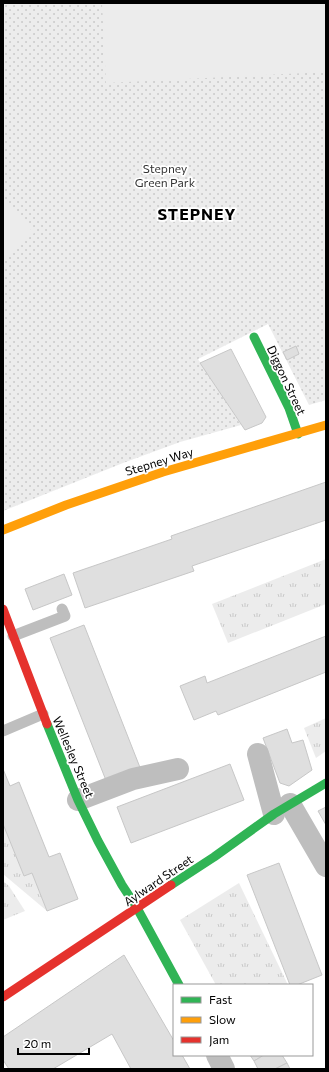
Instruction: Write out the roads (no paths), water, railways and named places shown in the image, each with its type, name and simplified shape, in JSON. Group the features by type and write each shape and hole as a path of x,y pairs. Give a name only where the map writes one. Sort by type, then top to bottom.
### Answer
{"street":[{"name":"Diggon Street","path":"254,337 289,408 298,434"},
{"name":"Stepney Way","path":"3,530 66,505 163,472 326,426"},
{"name":"Wellesley Street","path":"3,609 78,800 98,841 122,885 137,908 177,984"},
{"path":"258,754 282,809 326,866"},
{"path":"78,800 133,780 178,768"},
{"name":"Aylward Street","path":"3,996 214,857 282,809 326,783"},
{"path":"218,1056 224,1069"}],"lane":[{"path":"14,636 65,616 62,609"},
{"path":"3,731 43,714"}],"district":[{"name":"STEPNEY","path":"197,213"}],"park label":[{"name":"Stepney Green Park","path":"165,175"}]}
